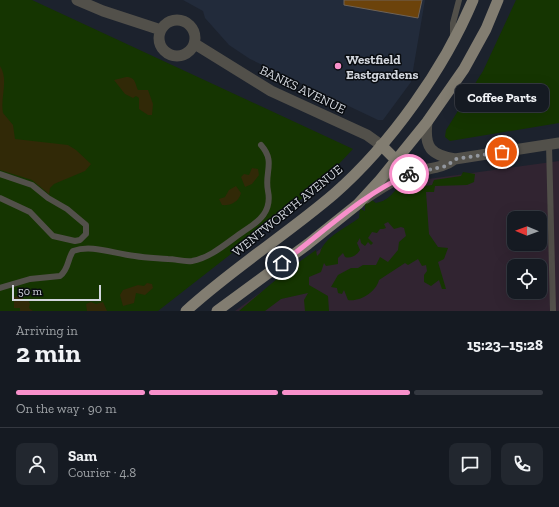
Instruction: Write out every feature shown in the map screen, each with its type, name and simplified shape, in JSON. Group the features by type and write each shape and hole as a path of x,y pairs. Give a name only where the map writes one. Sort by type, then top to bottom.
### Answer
{"main road":[{"name":"WENTWORTH AVENUE","path":"186,311 217,283 279,238 334,193 368,161 425,87 453,38 472,0"},
{"path":"217,311 308,244 358,204 397,161 427,122 472,56 486,29 498,0"},
{"name":"BANKS AVENUE","path":"381,145 397,161"}],"street":[{"path":"77,0 103,11 161,30"},
{"path":"182,20 189,23 194,29 196,36 195,44 184,55 173,56 161,46 159,35 168,21 182,20"},
{"name":"BANKS AVENUE","path":"195,44 271,91 371,137 381,145"},
{"path":"427,122 427,143 434,153 440,157 456,159 554,144"},
{"path":"358,204 396,180 412,173 446,166 456,159"}],"lane":[{"path":"453,38 452,23 459,0"},
{"path":"552,311 554,144"},
{"path":"0,288 30,279 60,276 67,268 72,251 85,248 134,256 184,261 192,261 207,255 258,222 266,211 269,199 266,182 270,163 267,153 261,145"},
{"path":"0,174 30,184 48,198 67,209 86,225 86,234 80,240 75,241 53,236 30,212 0,198"}],"shaded area":[{"name":"Westfield Eastgardens","path":"183,0 425,0 411,82 383,120 378,120 250,59 229,45 205,18 203,11"},
{"path":"559,161 559,311 235,311 414,181"}],"green space":[{"path":"0,0 32,0 353,149 318,186 158,311 0,311"},
{"path":"516,0 559,0 559,123 450,141 445,137 446,130 483,71"},
{"path":"463,172 475,174 474,182 467,185 435,186 434,192 426,192 429,234 438,247 448,248 444,259 438,262 446,289 442,289 439,280 431,286 424,282 424,275 427,271 426,265 422,266 418,259 408,265 405,263 379,280 375,288 362,298 348,300 344,290 342,294 338,293 337,288 331,287 338,275 351,268 358,268 363,265 376,265 380,257 388,262 398,250 399,242 406,236 404,228 401,227 394,229 388,222 384,224 386,228 380,229 377,233 372,232 368,238 373,243 371,245 368,242 365,246 361,243 360,238 357,243 360,250 356,255 352,257 345,257 343,253 338,258 338,264 326,266 324,263 321,272 309,277 309,285 328,296 329,311 305,311 304,300 308,293 281,299 265,311 239,311 278,278 276,275 278,271 285,272 316,250 317,256 326,242 336,233 359,218 360,209 365,211 365,202 369,198 376,203 381,202 404,184 423,181 424,186 432,185 434,180 461,176"}],"sand":[{"path":"0,66 4,77 3,113 13,125 15,139 68,145 76,150 91,164 85,171 54,184 50,188 49,194 32,180 0,170"},
{"path":"126,77 132,78 136,83 138,90 148,90 153,104 152,115 148,115 139,109 139,98 136,96 133,98 125,94 114,80"},
{"path":"252,168 258,169 259,175 252,184 245,187 241,177 244,174 249,175"},
{"path":"236,186 241,193 238,199 231,204 222,205 219,199 225,197 229,190"},
{"path":"147,283 152,284 153,288 145,295 136,293 134,303 123,306 120,295 123,290 138,285 144,286"},
{"path":"18,296 28,300 30,304 29,308 33,311 20,311 20,308 14,308 14,297"},
{"path":"91,302 96,304 103,302 107,311 87,311 86,304"}],"building":[{"name":"Westfield Eastgardens","path":"344,0 422,0 418,18 344,5"}],"way so far":[{"path":"409,174 446,166 456,159 502,152"}],"place":[{"name":"Westfield Eastgardens","path":"338,66"},
{"name":"Coffee Parts","path":"502,152"}],"route":[{"path":"282,263 358,204 381,188 409,174"}]}
